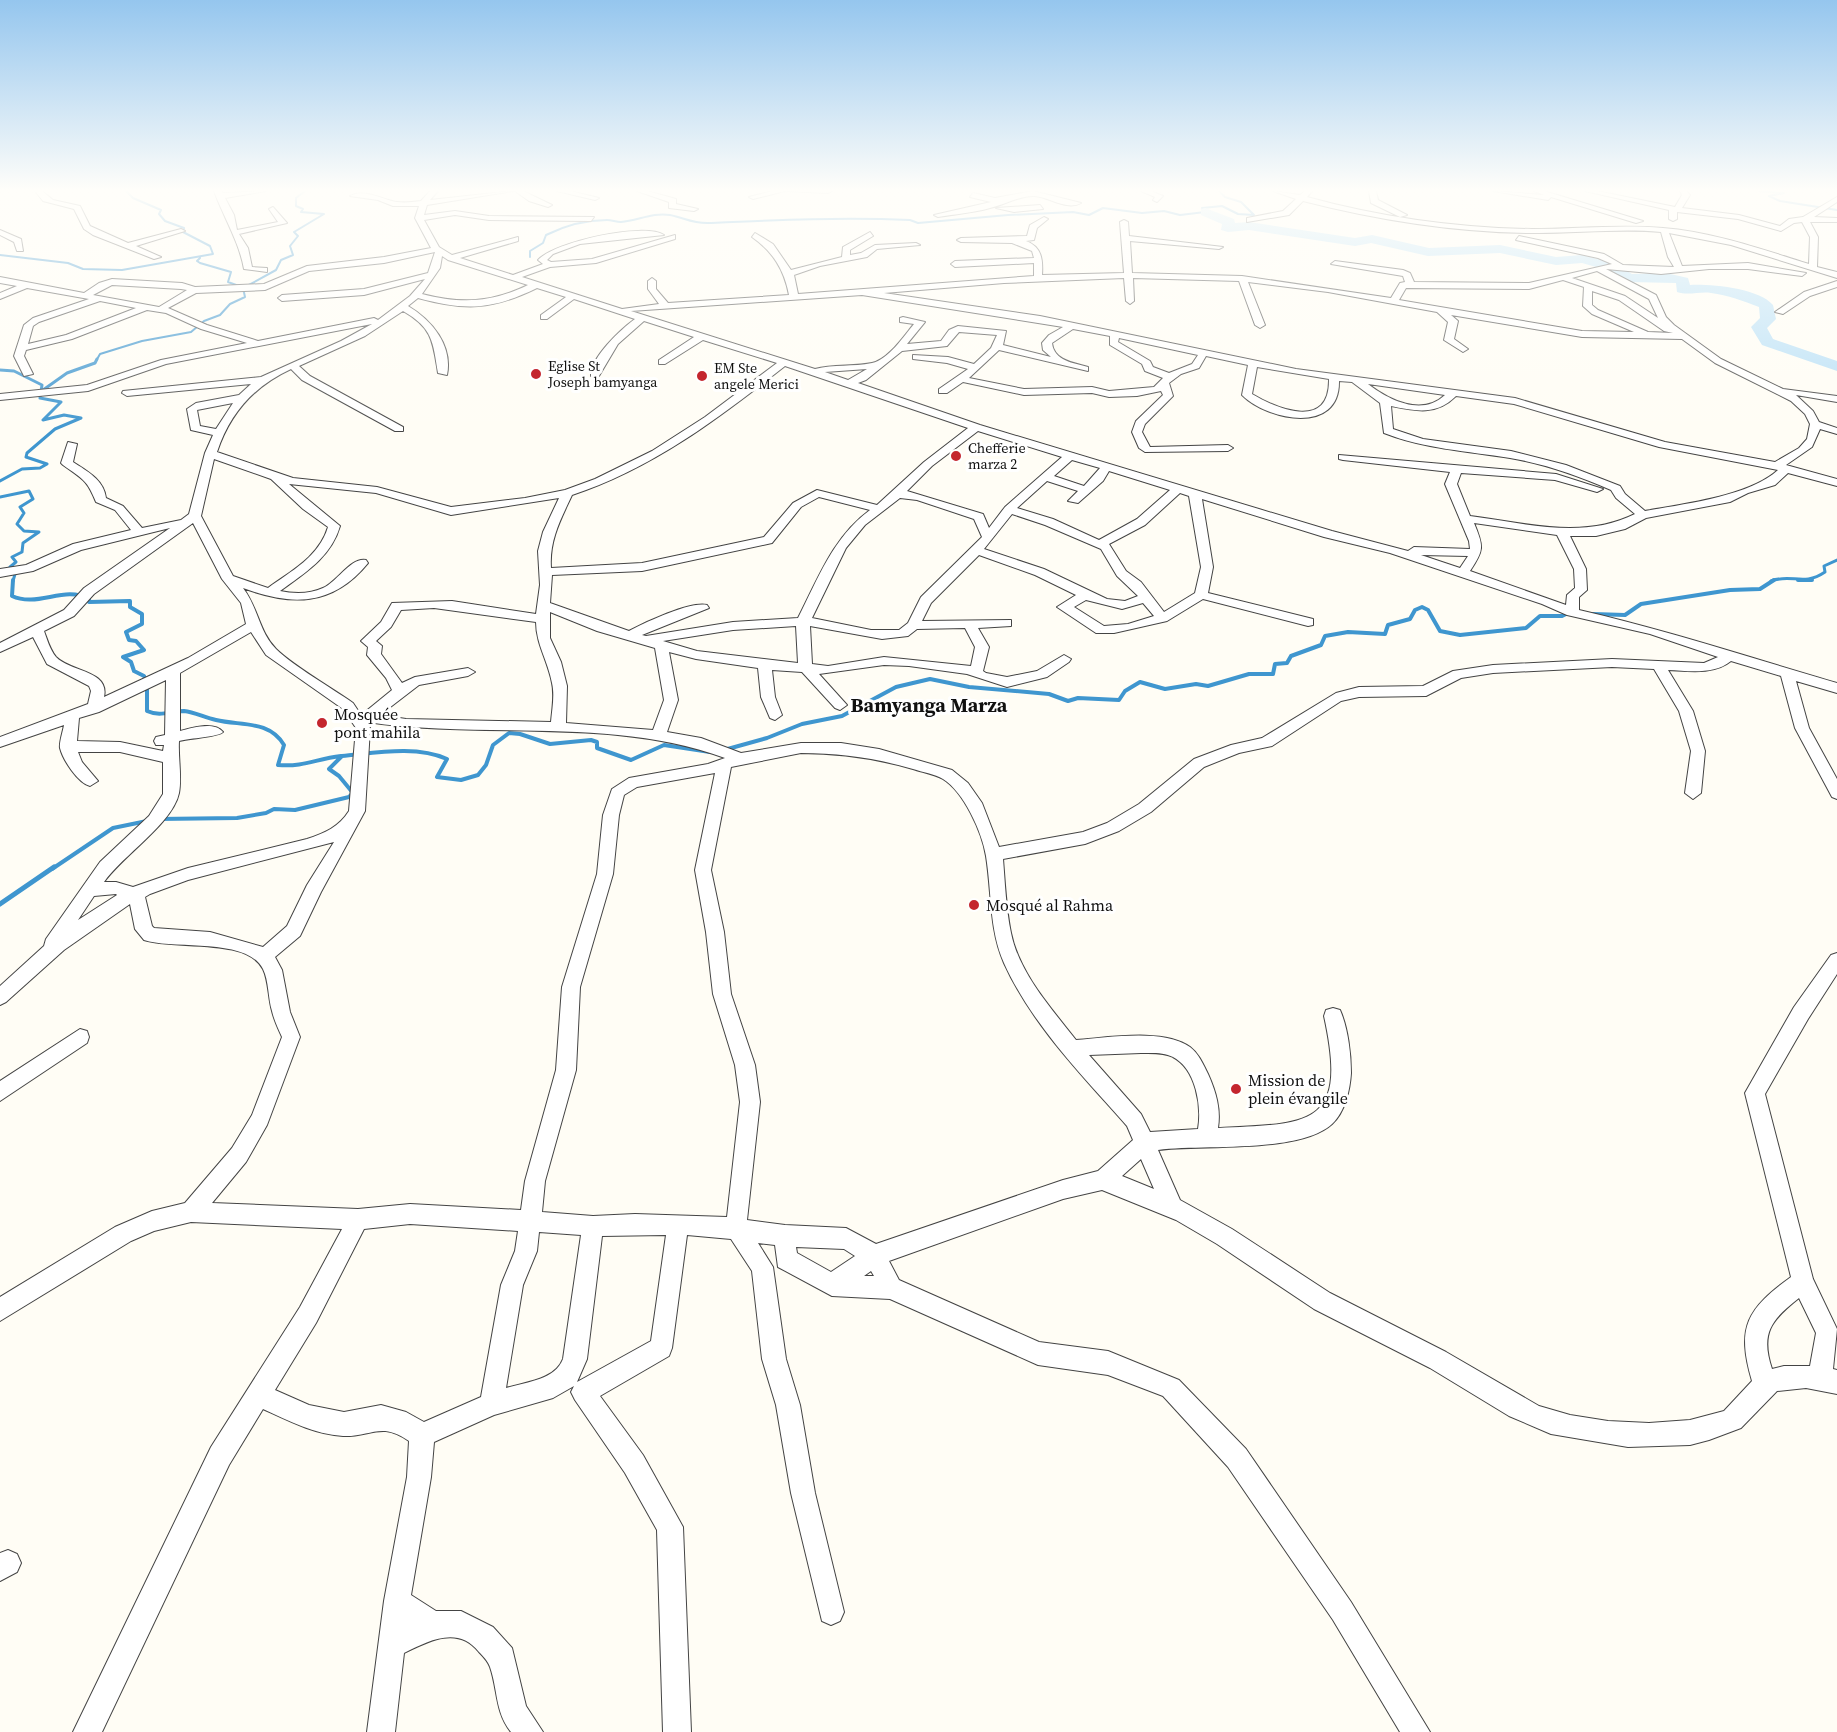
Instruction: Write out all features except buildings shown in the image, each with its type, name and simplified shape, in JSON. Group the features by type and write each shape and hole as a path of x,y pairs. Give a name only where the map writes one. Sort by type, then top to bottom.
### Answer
{"street":[{"path":"85,296 102,285 112,282 182,286 194,290 244,290 265,287 300,272"},
{"path":"0,648 69,613 85,594 189,518 217,433 242,398 264,380 333,349 403,307 416,295 433,272"},
{"path":"497,272 784,362 1069,456 1328,534 1394,550 1572,612 1654,631 1681,642 1837,688"},
{"path":"514,277 530,272"},
{"path":"794,297 789,274 795,272"},
{"path":"954,272 960,283"},
{"path":"1038,272 1038,279"},
{"path":"1127,272 1130,301"},
{"path":"1394,272 1407,275 1410,284"},
{"path":"1394,301 1400,287 1410,284 1513,287 1565,278 1585,272"},
{"path":"1467,519 1562,532 1610,530 1643,515 1726,500 1744,491 1771,483 1781,467 1807,448 1815,432 1815,424 1803,405 1783,391 1731,369 1662,318 1653,297 1612,272"},
{"path":"1780,272 1837,282"},
{"path":"282,298 364,292 431,275"},
{"path":"619,309 1038,279 1128,277 1242,279 1394,301 1584,334 1660,334 1686,337"},
{"path":"1565,278 1588,284 1622,298 1667,329 1660,334"},
{"path":"1242,279 1260,325"},
{"path":"0,280 159,309 200,325 258,343"},
{"path":"652,281 652,289 666,307"},
{"path":"1780,312 1807,294 1837,282"},
{"path":"416,295 462,307 502,301 537,284"},
{"path":"1588,284 1588,306 1595,312 1647,334"},
{"path":"0,296 26,285"},
{"path":"159,309 194,290"},
{"path":"862,292 1072,325 1252,364 1515,401 1663,445 1781,467 1837,483"},
{"path":"544,317 573,295"},
{"path":"28,374 19,356 29,325 36,320 99,298"},
{"path":"21,348 69,338 146,307"},
{"path":"403,307 426,319 432,328 437,337 443,373"},
{"path":"1439,309 1453,321 1449,340 1463,349"},
{"path":"995,312 1015,338 1009,349"},
{"path":"0,397 105,384 164,362 385,318"},
{"path":"595,374 605,351 620,334 642,318"},
{"path":"847,384 862,378 895,351 920,322 903,320"},
{"path":"1058,361 1055,355 1048,350 1047,343 1052,337 1072,325"},
{"path":"895,351 944,344 952,332 963,329 1003,333 997,346 976,368 943,391"},
{"path":"1116,334 1113,343 1147,363 1148,369 1166,380"},
{"path":"662,362 701,337"},
{"path":"997,346 1085,369"},
{"path":"895,351 935,357 976,368"},
{"path":"962,379 1024,392 1092,390 1109,394 1137,393 1157,389 1179,370 1196,366 1204,352"},
{"path":"210,453 276,478 339,488 366,488 407,498 436,509 451,511 567,493 647,460 729,407 784,362"},
{"path":"1252,364 1247,395 1262,405 1294,415 1313,414 1328,406 1334,396 1334,377"},
{"path":"293,366 306,378 399,429"},
{"path":"815,372 834,367 875,366"},
{"path":"127,393 264,380"},
{"path":"1166,380 1168,396 1140,423 1137,432 1144,448 1149,450 1228,448"},
{"path":"1354,380 1385,402 1430,409 1444,404 1454,392"},
{"path":"146,403 187,389"},
{"path":"1783,391 1837,399"},
{"path":"217,433 195,428 192,409 200,405 242,398"},
{"path":"1385,402 1388,431 1402,438 1529,459 1572,470 1616,488 1620,496"},
{"path":"1815,424 1837,431"},
{"path":"840,705 806,668 803,622 840,547 861,522 897,494 928,464 976,427"},
{"path":"72,444 67,463 89,478 99,490 100,500 119,507 139,532"},
{"path":"914,625 925,601 957,572 1009,509 1069,456"},
{"path":"1343,457 1455,470 1556,477 1620,496 1643,515"},
{"path":"1074,501 1099,479 1106,467"},
{"path":"1455,470 1452,484 1475,541 1476,553 1463,573"},
{"path":"1044,476 1085,489"},
{"path":"268,594 319,555 332,539 334,526 306,507 276,478"},
{"path":"1100,544 1141,522 1178,489"},
{"path":"558,728 560,686 554,662 543,638 546,572 544,551 549,532 567,493"},
{"path":"546,572 642,567 768,540 797,505 817,493 879,509"},
{"path":"897,494 932,498 943,506 979,518 987,536"},
{"path":"1195,494 1207,567 1201,595"},
{"path":"1009,509 1049,522 1100,544 1110,551 1117,568 1162,618"},
{"path":"6,572 29,568 77,547 189,518"},
{"path":"189,518 228,579 247,602 253,625 271,652 362,717 445,726 525,724 658,735 727,756 801,748 841,748 879,754 947,774 963,788 976,807 994,854 1002,934 1009,953 1035,1001 1071,1048 1134,1120 1172,1205"},
{"path":"1562,532 1580,569 1581,590 1573,595 1572,612"},
{"path":"974,550 1050,576 1086,595 1124,605 1144,598"},
{"path":"1394,550 1476,553"},
{"path":"228,579 268,594 309,596 326,592 362,563"},
{"path":"1086,595 1064,607 1094,622 1101,630 1120,630 1162,618 1201,595 1308,622"},
{"path":"399,691 392,676 374,655 375,646 368,641 386,624 397,606 423,603 543,612 632,635 696,655 765,665 828,670 884,661 947,666 1007,682 1042,674 1064,659"},
{"path":"632,635 652,624 702,608"},
{"path":"655,643 738,625 803,622 839,624 879,635 900,634 914,625 1006,623"},
{"path":"970,624 982,647 976,673"},
{"path":"0,742 72,718 147,685 209,653 253,625"},
{"path":"37,629 46,655 54,665 82,675 95,683 98,692 94,709"},
{"path":"655,643 671,700 658,735"},
{"path":"994,854 1085,838 1113,826 1145,808 1173,782 1199,763 1236,749 1267,742 1336,698 1359,692 1426,691 1458,674 1493,669 1612,663 1704,667 1720,663 1729,656"},
{"path":"765,665 768,705 775,715"},
{"path":"1659,666 1686,711 1698,751 1693,793"},
{"path":"48,951 106,866 155,820 171,794 173,672"},
{"path":"362,717 414,681 468,672"},
{"path":"1787,673 1802,728 1837,793"},
{"path":"264,956 294,931 357,811 362,755 362,717"},
{"path":"72,718 67,747 73,764 90,781"},
{"path":"131,748 199,731 216,732"},
{"path":"67,747 98,745 131,748 170,759"},
{"path":"492,1404 512,1285 526,1251 536,1181 566,1070 570,1036 571,987 605,874 611,815 617,793 624,786 634,782 710,769 727,756"},
{"path":"727,756 703,870 715,933 722,994 745,1065 750,1102 736,1228 762,1267 774,1359 788,1405 803,1493 831,1612"},
{"path":"0,997 48,951 99,915 136,895 166,881 231,862 304,846 328,838 348,826"},
{"path":"89,890 116,888 136,895"},
{"path":"136,895 144,928 150,935 210,939 253,950 264,956 273,970 281,1012 291,1037 260,1119 239,1155 191,1212"},
{"path":"1102,1180 1172,1205 1212,1225 1307,1291 1359,1322 1440,1360 1510,1405 1538,1418 1597,1432 1633,1435 1676,1433 1727,1422 1750,1405 1756,1393 1765,1385 1797,1376 1829,1380 1831,1328 1803,1281 1762,1128 1755,1093 1801,1013 1837,960"},
{"path":"832,1285 875,1255 1048,1195 1102,1180 1144,1143 1299,1130 1325,1118 1336,1100 1342,1058 1333,1016"},
{"path":"0,1092 80,1037"},
{"path":"1071,1048 1156,1045 1176,1048 1192,1060 1205,1089 1212,1119 1206,1138"},
{"path":"0,1310 123,1234 152,1221 191,1212 358,1220 410,1214 531,1220 593,1226 678,1225 736,1228 785,1236 823,1236 846,1239 875,1255 891,1288"},
{"path":"87,1732 220,1456 308,1315 358,1220"},
{"path":"677,1732 670,1527 634,1464 583,1392 661,1347 678,1225"},
{"path":"422,1434 492,1404 553,1386 568,1376 575,1359 593,1226"},
{"path":"785,1236 786,1259 832,1285 891,1288 1038,1353 1108,1363 1171,1388 1237,1458 1342,1611 1416,1732"},
{"path":"1765,1385 1755,1348 1756,1329 1773,1305 1803,1281"},
{"path":"260,1395 307,1417 344,1424 381,1417 406,1424 422,1434"},
{"path":"381,1732 398,1601 419,1477 422,1434"},
{"path":"398,1601 412,1613 434,1623 460,1624 484,1636 502,1658 513,1712 529,1732"},
{"path":"392,1645 434,1623"}],"waterway":[{"path":"230,272 228,282 239,286"},
{"path":"247,286 273,272"},
{"path":"1618,272 1629,278 1666,277 1683,281 1682,289 1685,290 1709,288 1742,295 1766,305 1768,319 1759,327 1767,342 1837,366"},
{"path":"96,361 100,354 142,341 191,332 204,321 220,315 230,304 245,297 243,288"},
{"path":"43,390 67,373 96,361"},
{"path":"0,370 14,371 42,385 40,398 61,402 43,420 64,415 81,418 55,429 27,453 26,457 47,464 40,468 22,469 0,481"},
{"path":"0,497 29,491 33,499 20,507 24,513 17,524 24,531 39,532 23,543 22,552 12,557 16,562 10,567 15,574 13,581"},
{"path":"1774,580 1785,578 1810,579 1825,572 1824,566 1837,560"},
{"path":"13,580 12,596 22,599 41,599 70,594 80,595 89,599 89,602 130,601 130,607 142,614 142,624 126,632 129,640 136,641 144,650 123,657 131,662 134,671 144,676 147,684 147,711 161,714 184,711 216,720 254,725 271,731 284,745 278,765 303,764 341,756"},
{"path":"1593,614 1625,615 1641,604 1730,590 1760,589 1774,580"},
{"path":"1798,580 1812,580"},
{"path":"724,750 767,738 802,724 842,716 896,687 930,679 969,687 1049,694 1068,701 1078,698 1119,700 1125,691 1140,682 1165,689 1196,684 1208,686 1249,674 1273,674 1275,664 1287,663 1291,656 1321,645 1325,636 1348,632 1385,634 1388,625 1410,619 1415,610 1422,607 1428,610 1440,631 1460,635 1526,628 1540,616 1562,616 1570,612"},
{"path":"158,819 237,818 266,813 274,809 295,810 349,797 353,793 339,776 329,769 342,756 395,751 422,752 447,759 437,777 461,780 478,775 486,765 493,745 509,733 520,734 550,744 591,740 597,742 597,748 631,760 664,745 710,752"},
{"path":"52,869 113,828 147,821"},
{"path":"0,904 54,867"}],"place":[{"name":"Eglise St Joseph bamyanga","path":"536,374"},
{"name":"EM Ste angele Merici","path":"702,376"},
{"name":"Chefferie marza 2","path":"956,456"},
{"name":"Mosquée pont mahila","path":"322,723"},
{"name":"Mosqué al Rahma","path":"974,905"},
{"name":"Mission de plein évangile","path":"1236,1089"}],"district":[{"name":"Bamyanga Marza","path":"929,705"}]}
